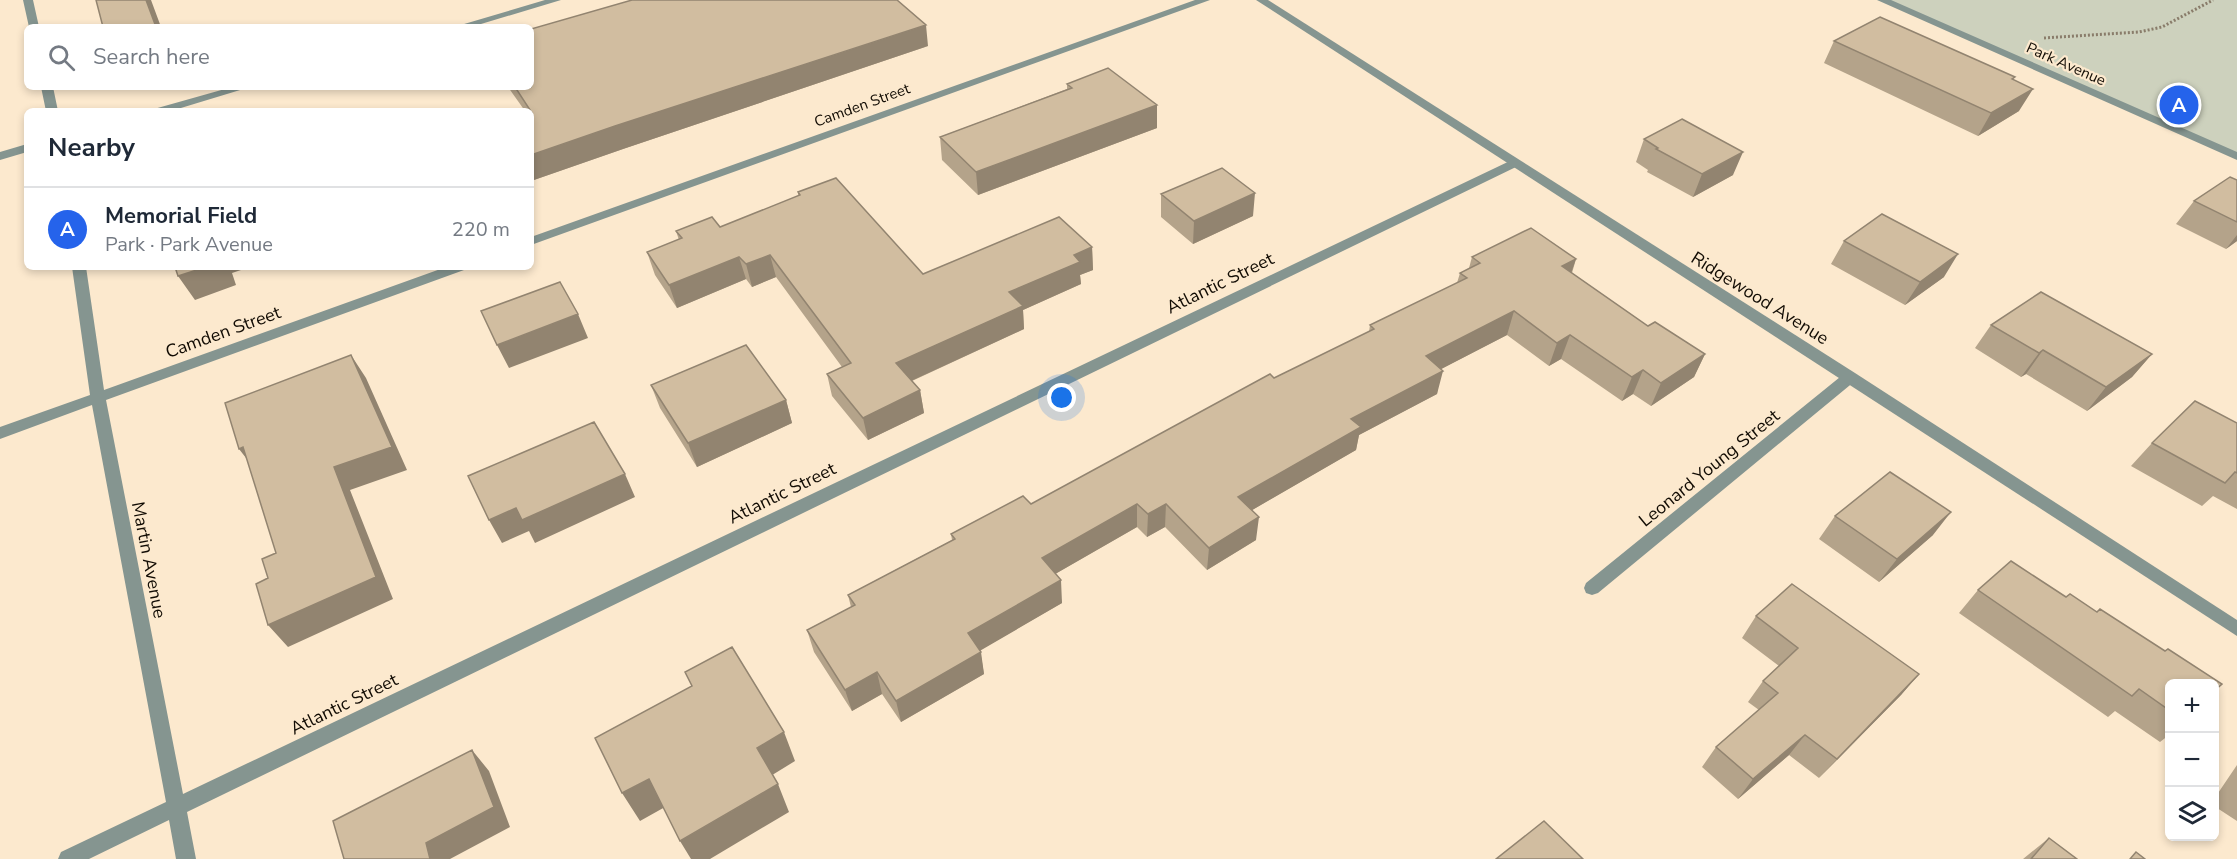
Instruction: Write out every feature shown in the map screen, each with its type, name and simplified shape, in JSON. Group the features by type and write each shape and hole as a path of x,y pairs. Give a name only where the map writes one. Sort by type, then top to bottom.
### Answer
{"street":[{"path":"28,0 33,24"},
{"path":"470,24 556,0"},
{"name":"Camden Street","path":"534,240 1205,0"},
{"name":"Ridgewood Avenue","path":"1262,0 1850,377 2237,629"},
{"name":"Park Avenue","path":"1882,0 2237,156"},
{"path":"48,90 51,108"},
{"path":"169,108 233,90"},
{"path":"0,156 24,149"},
{"name":"Atlantic Street","path":"68,859 1514,163"},
{"name":"Martin Avenue","path":"79,270 98,397 186,859"},
{"name":"Camden Street","path":"0,433 451,270"},
{"name":"Leonard Young Street","path":"1592,588 1850,377"}],"path":[{"path":"2005,54 2030,40 2139,32 2162,27 2213,0"}],"green space":[{"path":"1882,0 2237,0 2237,156"}],"building":[{"path":"96,0 146,0 155,24 102,24"},
{"path":"632,0 897,0 926,25 534,154 534,108 529,108 517,90 534,90 534,28"},
{"path":"1880,17 2015,77 2012,79 2033,89 1991,113 1834,41"},
{"path":"1108,68 1157,105 976,172 940,137 1072,88 1067,84"},
{"path":"1682,119 1743,152 1702,174 1656,149 1658,148 1644,139"},
{"path":"1222,168 1255,193 1194,221 1161,194"},
{"path":"2230,177 2237,180 2237,222 2194,201"},
{"path":"836,178 923,274 1059,217 1092,247 1074,255 1080,262 1009,292 1023,306 896,363 920,390 863,418 827,374 851,363 770,255 746,264 739,257 669,285 647,252 682,238 676,231 712,217 720,227 800,195 798,192"},
{"path":"1882,214 1958,254 1920,282 1844,241"},
{"path":"1531,228 1576,259 1562,266 1648,326 1655,322 1705,354 1661,383 1643,370 1632,377 1570,335 1557,343 1514,311 1426,356 1443,371 1351,419 1361,427 1238,497 1259,517 1209,548 1166,504 1148,514 1137,504 1042,558 1061,580 968,633 981,652 896,701 877,672 845,690 807,630 855,605 848,595 955,539 951,534 1023,496 1031,504 1270,374 1274,378 1374,329 1370,325 1467,278 1460,273 1480,263 1472,257"},
{"path":"176,270 197,270 178,276"},
{"path":"560,282 578,314 497,345 481,311"},
{"path":"2041,292 2152,354 2106,387 2043,350 2039,353 1991,325"},
{"path":"746,345 786,400 688,443 651,385"},
{"path":"351,355 392,447 334,467 376,577 268,625 256,584 268,578 262,559 276,553 243,447 239,449 225,403"},
{"path":"2195,401 2237,423 2237,473 2235,472 2225,483 2152,443"},
{"path":"594,422 625,474 522,520 516,508 489,520 468,476"},
{"path":"1890,472 1951,512 1897,559 1835,516"},
{"path":"2011,561 2066,597 2070,594 2097,612 2100,609 2165,651 2168,649 2214,679 2165,679 2165,707 2139,689 2132,696 1978,590"},
{"path":"1792,584 1919,674 1837,759 1805,735 1753,779 1716,747 1778,693 1763,681 1798,648 1756,616"},
{"path":"732,647 784,732 757,748 778,784 680,841 649,779 622,793 595,738 692,686 685,672"},
{"path":"472,750 494,807 426,843 430,859 344,859 333,821"},
{"path":"1544,821 1583,859 1496,859"},
{"path":"2049,838 2077,859 2031,859"},
{"path":"2136,852 2145,859 2130,859"}],"place":[{"name":"Memorial Field","path":"2179,105"}]}
